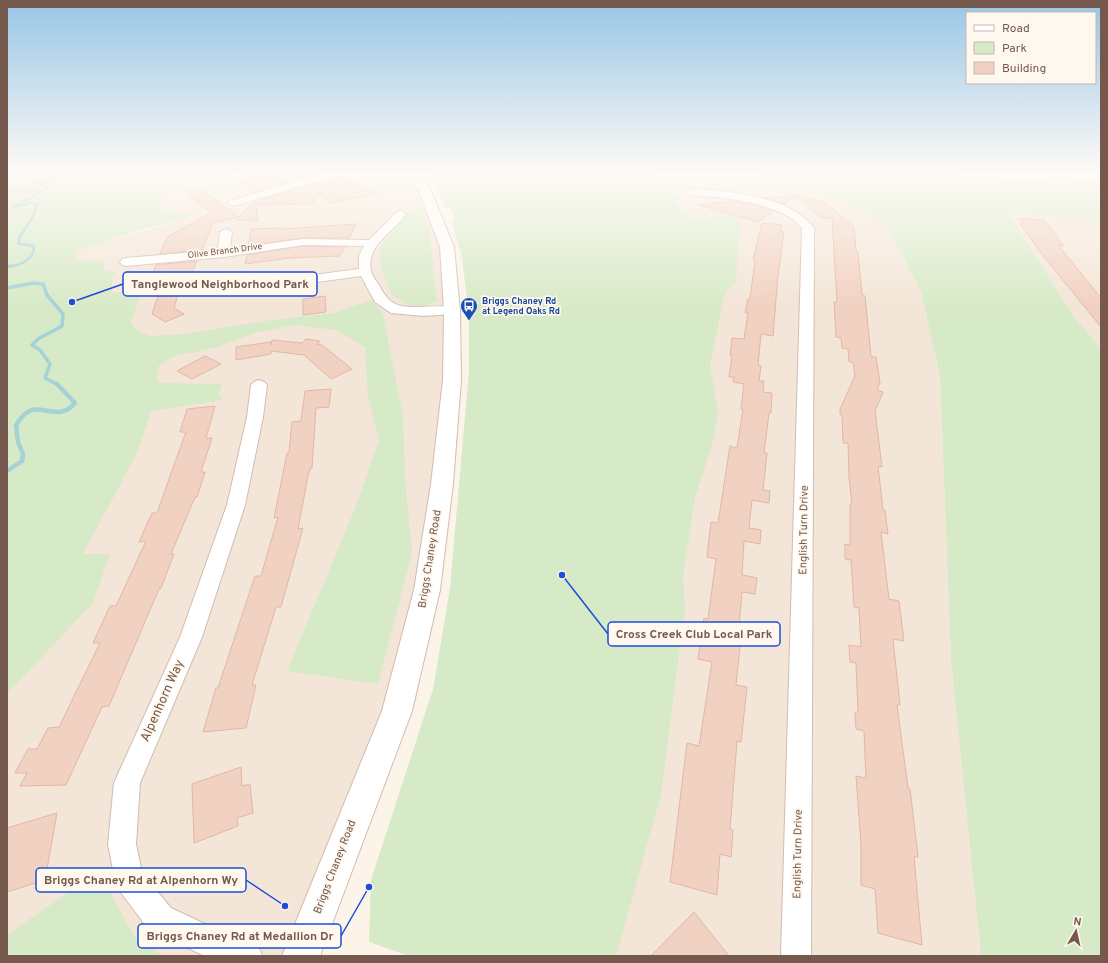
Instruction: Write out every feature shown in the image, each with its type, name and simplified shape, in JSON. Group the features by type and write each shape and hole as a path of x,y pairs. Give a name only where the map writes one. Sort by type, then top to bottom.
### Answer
{"main road":[{"name":"Briggs Chaney Road","path":"301,956 397,711 427,590 442,484 452,380 452,311 447,246 435,218"}],"street":[{"path":"397,218 372,243 365,255 365,272 380,299 396,310 423,312 452,311"},
{"name":"English Turn Drive","path":"796,956 808,228 798,218"},
{"path":"224,253 226,232"},
{"name":"Olive Branch Drive","path":"126,262 224,253 303,242 372,243"},
{"path":"222,291 365,272"},
{"name":"Alpenhorn Way","path":"247,956 220,947 160,919 130,880 122,844 127,783 191,637 236,505 255,417 259,385"}],"shaded area":[{"path":"190,218 435,218 439,226 452,311 427,590 301,956 7,956 7,692 124,343 105,293 75,260 75,249"},
{"path":"731,218 873,218 887,226 921,292 940,376 951,661 981,956 572,956"},
{"path":"1011,218 1061,218 1101,221 1101,349 1073,315"}],"green space":[{"path":"7,218 187,218 139,230 75,251 75,260 106,261 103,265 104,269 117,272 112,276 112,293 142,289 131,323 136,330 149,336 185,334 272,320 334,313 371,300 383,314 403,416 405,478 412,552 378,684 287,671 354,511 379,441 368,397 365,347 335,330 296,325 258,332 218,347 172,357 158,367 157,378 159,383 222,384 219,394 223,400 151,411 138,451 83,554 110,554 93,603 7,694"},
{"path":"404,218 424,218 429,227 437,301 424,306 408,305 391,294 379,261 380,247"},
{"path":"737,218 740,221 736,282 725,292 710,366 718,410 714,438 695,498 683,576 685,608 661,795 616,956 409,956 369,942 371,880 433,689 450,588 469,371 469,316 462,257 452,223 455,219"},
{"path":"873,218 1011,218 1073,315 1101,349 1101,956 981,956 951,661 940,376 921,292 887,226"},
{"path":"1061,218 1101,218 1101,221"},
{"path":"99,871 135,938 163,956 7,956 7,935"}],"building":[{"path":"202,218 235,218 213,223 202,250 160,254 167,237"},
{"path":"238,218 258,218 258,221 236,220"},
{"path":"744,218 764,218 758,222"},
{"path":"820,218 843,218 854,227 862,295 865,296 871,357 876,357 880,383 877,390 883,392 875,411 882,467 878,466 883,510 885,510 888,534 881,532 889,599 899,601 904,641 893,639 900,705 897,705 908,788 910,789 918,857 914,857 922,945 878,933 875,889 861,885 861,844 856,776 866,778 864,731 856,729 855,712 858,712 856,663 850,662 849,645 861,647 859,608 854,607 851,560 845,559 845,544 850,545 850,504 852,504 849,477 848,443 843,443 842,415 840,414 840,409 855,376 853,362 849,362 848,349 842,348 841,338 836,337 834,302 837,302 832,218"},
{"path":"1019,218 1044,220 1064,246 1058,245 1101,298 1101,327 1044,257 1020,224 1023,224"},
{"path":"762,223 781,225 781,231 784,232 778,275 773,336 761,334 758,365 761,366 759,381 764,381 763,392 772,393 771,413 769,413 764,453 767,453 763,490 770,491 769,503 752,500 749,528 761,530 760,544 744,541 742,575 757,578 755,594 742,592 739,626 742,627 736,685 747,687 741,742 737,741 730,829 733,830 731,857 720,854 717,895 670,882 687,743 699,746 712,662 698,659 704,618 708,619 716,559 707,557 711,522 718,523 730,446 737,448 743,409 741,409 744,384 733,382 734,377 729,377 732,355 730,355 732,338 744,339 748,313 745,313 748,299 750,299 755,260 753,260"},
{"path":"356,224 349,238 303,238 248,245 251,229 283,229"},
{"path":"303,246 345,247 340,256 290,258 245,264 247,255"},
{"path":"197,261 192,273 184,273 174,308 184,314 165,322 152,314 164,278 150,279 156,265"},
{"path":"325,296 326,312 303,315 303,299"},
{"path":"306,339 320,341 317,344 322,345 352,369 331,379 304,355 271,351 271,354 236,360 236,347 271,342 271,345 272,340 302,343"},
{"path":"205,356 221,364 192,379 177,371"},
{"path":"331,389 329,407 316,408 312,468 310,469 308,476 298,529 303,528 281,607 276,607 252,685 256,685 246,728 203,732 216,688 218,688 255,576 261,576 278,517 274,518 287,453 289,453 292,422 301,421 305,391"},
{"path":"215,406 206,438 212,438 201,472 205,472 197,497 195,497 171,554 174,554 161,588 159,589 109,706 102,707 66,785 20,786 27,773 15,773 28,749 37,749 48,728 59,727 100,643 93,643 110,606 116,606 146,541 139,542 152,513 157,513 186,432 180,432 187,409"},
{"path":"241,767 242,786 250,784 253,813 237,818 238,826 194,843 192,784"},
{"path":"57,813 45,880 7,892 7,828"},
{"path":"694,912 729,956 651,956"}],"waterway":[{"path":"11,266 7,267 17,265 29,259 32,255 34,246 19,244 19,238 32,218"},
{"path":"7,288 34,283 43,284 47,295 63,314 62,326 38,339 32,345 40,350 50,364 45,378 58,385"},
{"path":"7,471 22,461 23,454 18,442 16,425 23,416 32,410 62,411 69,409 75,403 58,385"}],"place":[{"name":"Tanglewood Neighborhood Park","path":"72,302"},
{"name":"Briggs Chaney Rd at Legend Oaks Rd","path":"469,321"},
{"name":"Cross Creek Club Local Park","path":"562,575"},
{"name":"Briggs Chaney Rd at Medallion Dr","path":"369,887"},
{"name":"Briggs Chaney Rd at Alpenhorn Wy","path":"285,906"}]}
